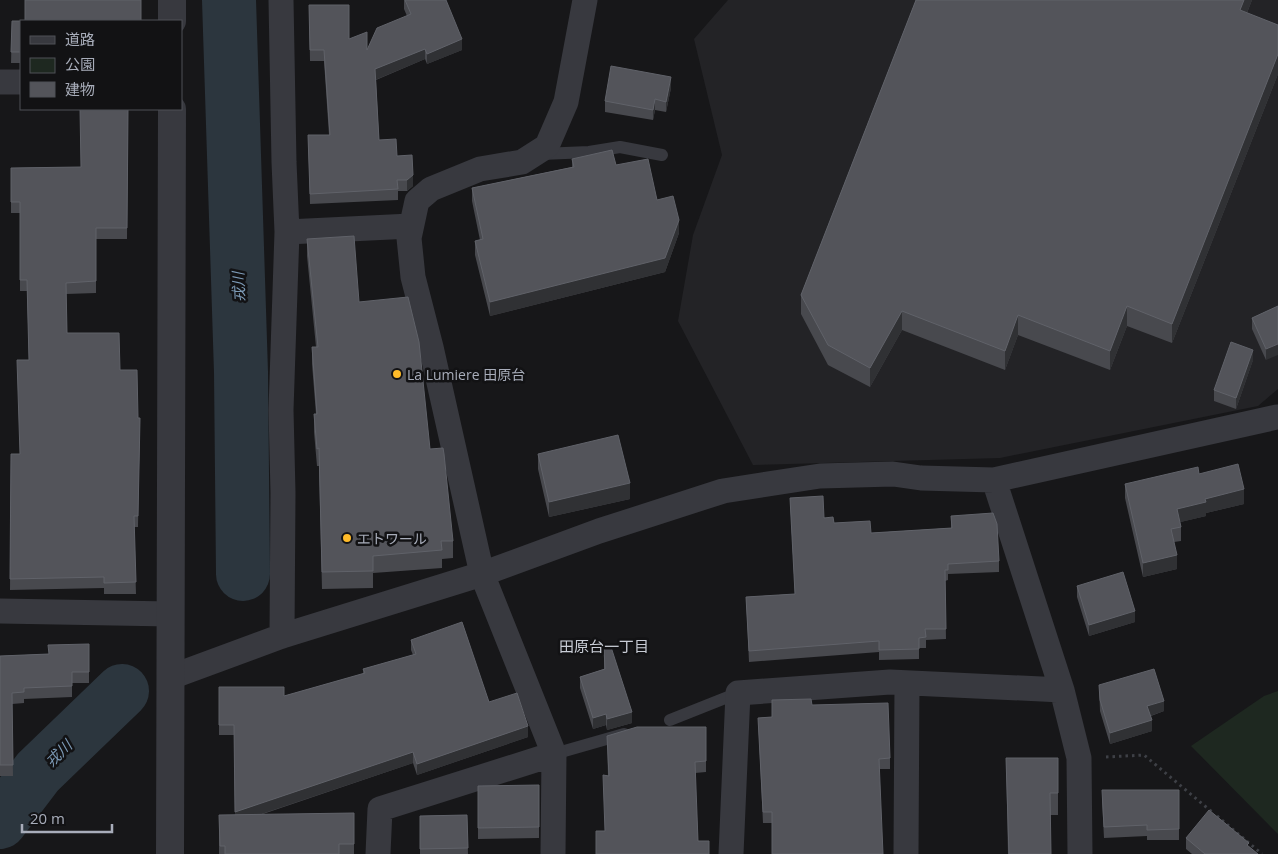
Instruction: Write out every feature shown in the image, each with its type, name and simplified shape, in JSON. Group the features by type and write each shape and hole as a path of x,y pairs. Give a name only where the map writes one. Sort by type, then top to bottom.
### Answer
{"street":[{"path":"172,0 172,20"},
{"path":"281,0 287,232 280,410 283,493 282,636"},
{"path":"553,854 554,754 482,574 431,347 413,277 409,238 418,201 431,189 480,169 522,162 547,146 566,102 585,0"},
{"path":"0,82 20,82"},
{"path":"170,854 172,110"},
{"path":"287,232 411,226"},
{"path":"170,677 282,636 482,574 600,531 723,491 820,476 893,474 921,478 994,480 1277,417"},
{"path":"994,480 1062,690 1079,758 1080,854"},
{"path":"0,611 170,614"},
{"path":"730,854 738,693 890,682 1062,690"},
{"path":"906,854 907,683"},
{"path":"378,854 380,809 554,754"}],"lane":[{"path":"534,155 589,152 620,147 662,155"},
{"path":"670,720 738,693"},
{"path":"554,754 639,729"}],"path":[{"path":"1079,758 1144,755 1262,854"}],"shaded area":[{"path":"728,0 1278,0 1278,389 1258,406 1000,458 753,465 678,321 693,235 722,155 694,39"}],"green space":[{"path":"1278,691 1278,834 1191,746 1264,696"}],"building":[{"path":"25,0 141,0 141,20 25,20"},
{"path":"405,0 446,0 462,39 427,54 425,49 375,69 379,140 396,139 397,156 412,155 413,175 407,180 397,180 398,189 310,194 308,135 330,135 324,50 310,50 309,5 349,5 349,39 367,32 367,50 377,28 411,14"},
{"path":"916,0 1244,0 1240,10 1278,25 1278,54 1172,324 1127,306 1110,351 1018,315 1005,351 902,311 870,368 828,345 801,295"},
{"path":"12,21 20,21 20,52 11,52"},
{"path":"611,66 671,77 666,102 655,99 653,110 605,101"},
{"path":"80,110 128,110 127,228 96,228 96,281 66,283 67,333 119,333 120,370 137,370 138,418 140,418 138,516 134,516 136,582 104,583 104,577 10,579 11,454 20,454 17,360 29,360 27,280 20,280 20,202 11,202 11,168 81,167"},
{"path":"612,150 616,165 648,159 657,200 673,196 679,220 665,258 490,302 475,241 483,239 472,188 574,167 572,159"},
{"path":"354,236 359,302 408,297 419,342 430,449 443,448 453,541 441,541 442,550 373,556 373,571 322,572 319,448 317,449 314,414 317,414 312,347 318,347 307,239"},
{"path":"1278,306 1278,344 1266,349 1252,318"},
{"path":"1231,342 1253,350 1236,398 1214,390"},
{"path":"618,435 630,483 549,502 538,454"},
{"path":"1238,464 1244,489 1205,499 1206,502 1177,509 1181,527 1171,529 1177,555 1143,563 1125,484 1198,467 1199,474"},
{"path":"823,496 824,518 833,517 834,523 870,521 871,533 952,528 951,516 993,513 997,524 999,561 948,564 948,570 945,570 946,629 925,629 926,637 919,638 919,649 879,650 879,641 749,651 746,597 795,594 790,498"},
{"path":"1123,572 1135,611 1089,625 1077,586"},
{"path":"462,622 489,702 517,693 528,726 417,764 413,752 235,812 234,725 219,725 219,687 284,687 284,696 365,673 363,669 416,654 411,640"},
{"path":"89,644 89,672 72,672 72,686 24,688 24,692 12,693 13,765 0,765 0,656 49,654 48,645"},
{"path":"611,647 632,712 607,719 606,714 593,718 580,677 605,669 604,648"},
{"path":"1154,669 1164,701 1147,706 1152,720 1110,733 1100,700 1099,685"},
{"path":"811,699 812,705 888,703 890,758 879,759 883,854 772,854 772,812 763,812 758,718 772,717 772,700"},
{"path":"637,727 706,727 706,761 695,762 698,841 709,841 709,854 596,854 596,831 605,831 603,775 609,776 607,736"},
{"path":"1006,758 1058,758 1058,793 1050,793 1051,854 1009,854"},
{"path":"539,785 539,827 478,828 478,786"},
{"path":"1102,790 1179,790 1179,829 1147,830 1147,825 1104,827"},
{"path":"1209,810 1249,843 1247,845 1258,854 1205,854 1186,838"},
{"path":"354,813 354,844 339,844 339,854 225,854 225,846 220,846 219,815"},
{"path":"467,815 468,848 420,849 420,816"}],"waterway":[{"name":"戎川","path":"229,0 241,372 243,574"},
{"name":"戎川","path":"0,822 38,772 122,691"}],"place":[{"name":"La Lumiere 田原台","path":"397,374"},
{"name":"エトワール","path":"347,538"}],"district":[{"name":"田原台一丁目","path":"604,646"}]}
